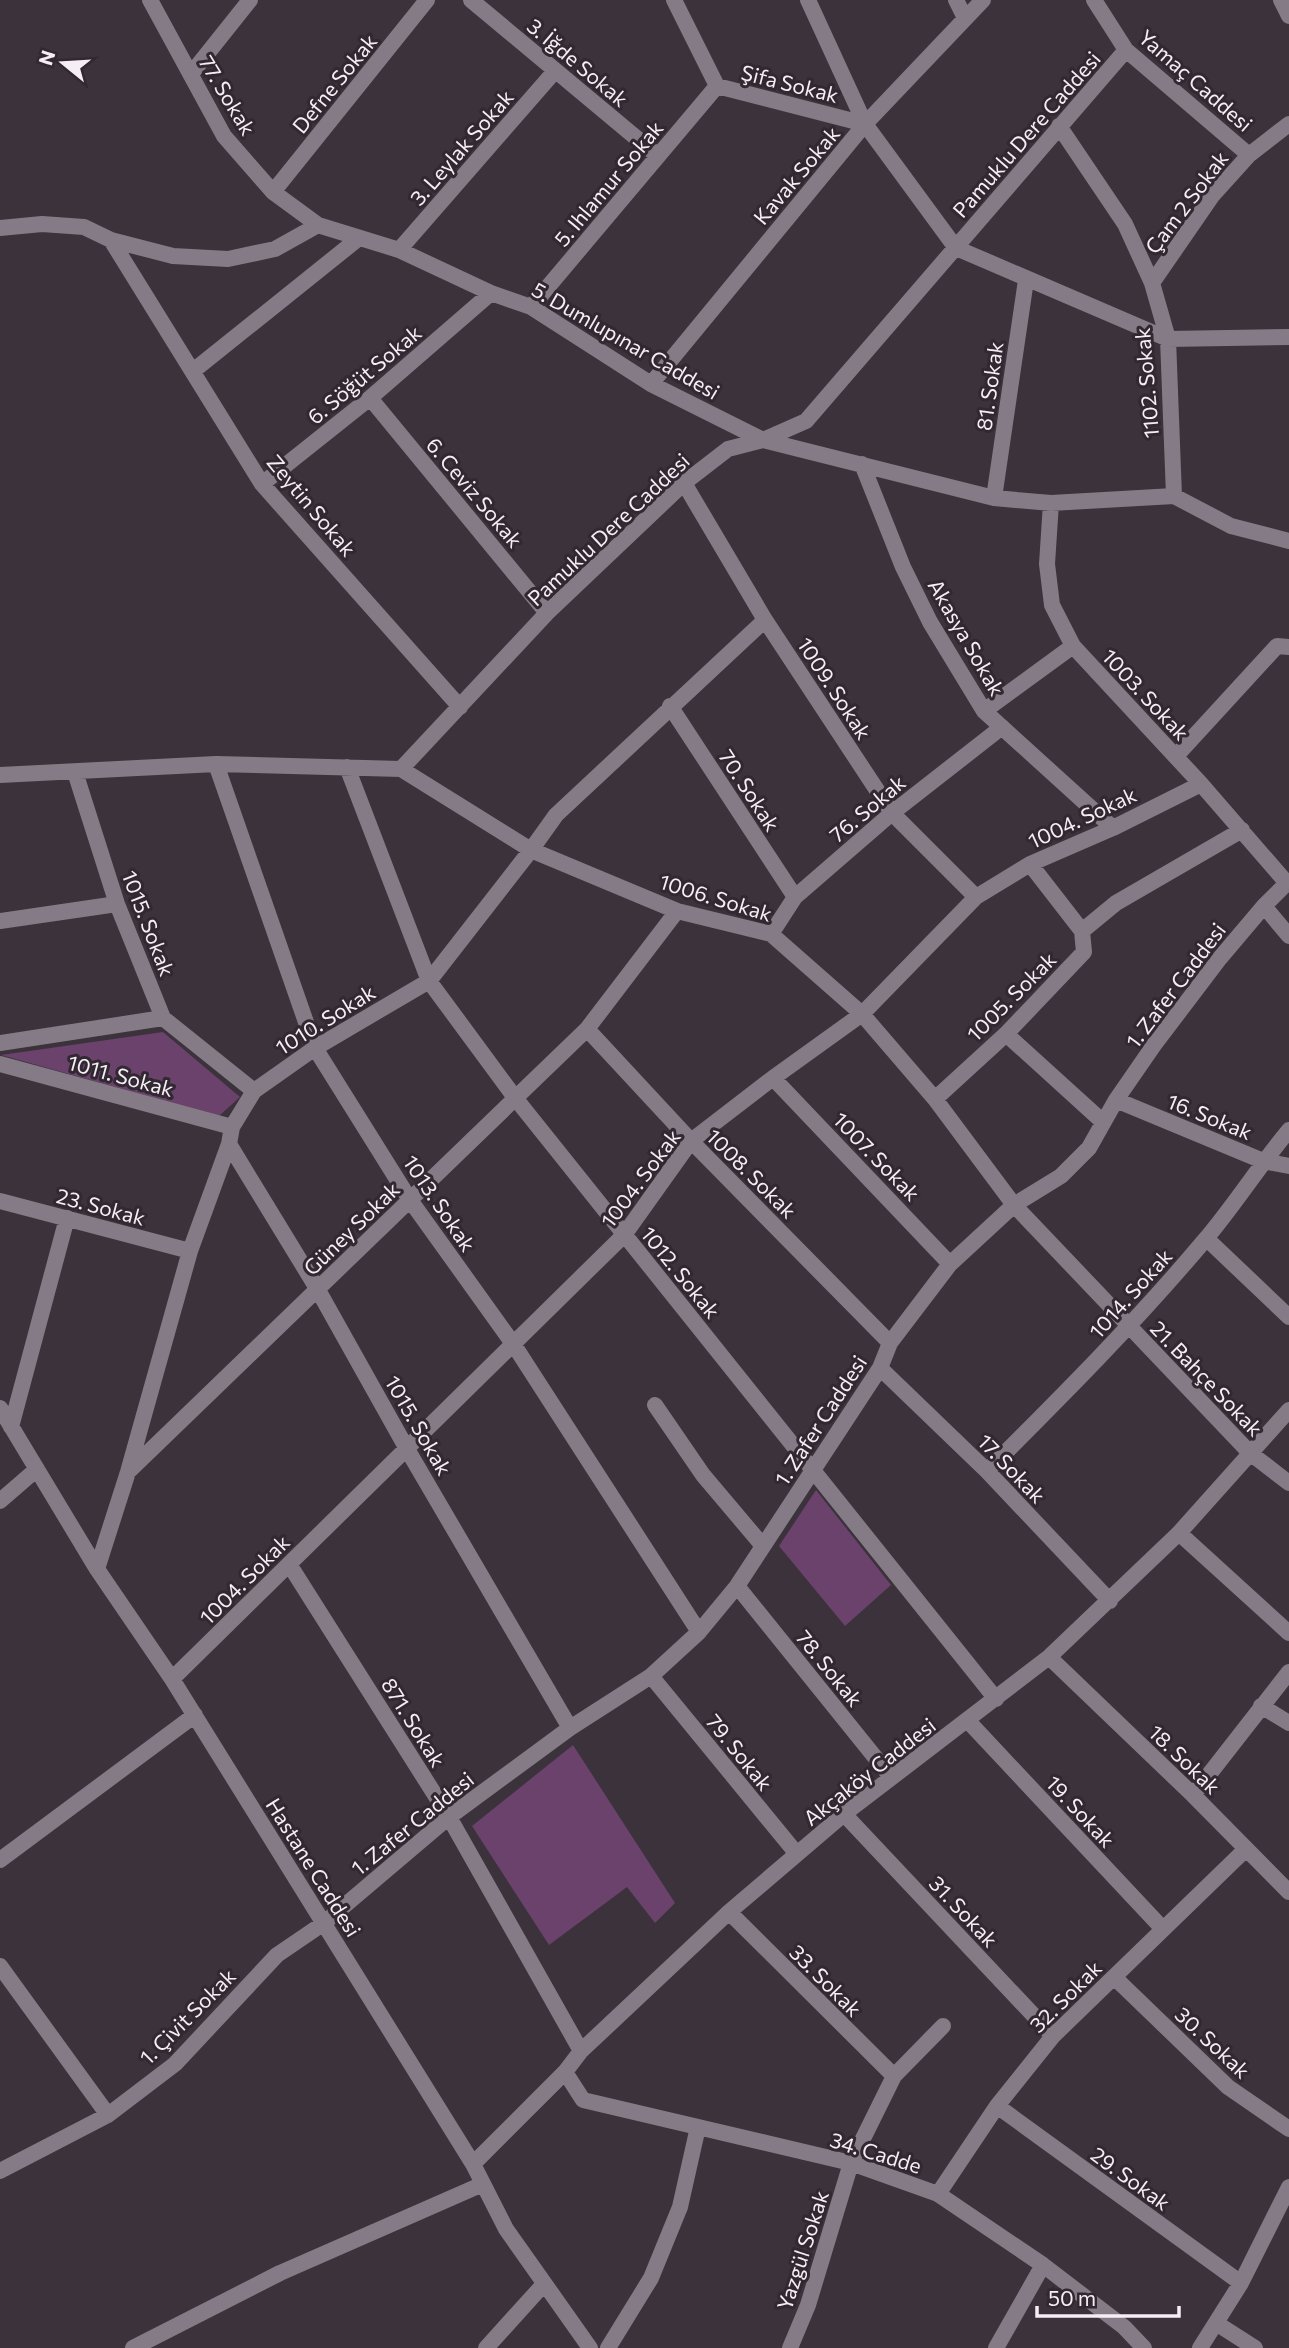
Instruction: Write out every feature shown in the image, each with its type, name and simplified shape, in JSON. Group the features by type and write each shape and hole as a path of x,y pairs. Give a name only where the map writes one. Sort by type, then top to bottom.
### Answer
{"street":[{"name":"77. Sokak","path":"150,0 224,136 273,191 318,225"},
{"path":"191,74 250,0"},
{"name":"Defne Sokak","path":"273,191 427,0"},
{"name":"3. İğde Sokak","path":"471,0 658,156"},
{"name":"Şifa Sokak","path":"674,0 717,86 865,124"},
{"path":"808,0 865,124 956,248 1168,339 1289,337"},
{"path":"956,0 965,18"},
{"name":"Kavak Sokak","path":"651,384 865,124 983,0"},
{"name":"Yamaç Caddesi","path":"1094,0 1126,50 1249,155"},
{"path":"1281,0 1289,16"},
{"name":"Pamuklu Dere Caddesi","path":"401,769 547,613 684,483 728,449 763,440 806,421 1126,50"},
{"name":"3. Leylak Sokak","path":"399,250 555,71"},
{"name":"5. Ihlamur Sokak","path":"531,307 717,86"},
{"name":"Çam 2 Sokak","path":"1152,283 1212,196 1249,155 1289,124"},
{"name":"1102. Sokak","path":"1059,126 1125,224 1152,283 1168,339 1174,496"},
{"path":"0,228 42,223 84,227 111,240 173,256 228,259 275,249 318,225"},
{"name":"5. Dumlupınar Caddesi","path":"318,225 399,250 491,293 531,307 651,384 763,440 994,498 1051,503 1174,496"},
{"path":"193,371 359,238"},
{"name":"Zeytin Sokak","path":"111,240 262,484 460,707"},
{"name":"81. Sokak","path":"994,498 1026,280"},
{"name":"6. Söğüt Sokak","path":"262,484 370,398 491,293"},
{"name":"6. Ceviz Sokak","path":"370,398 547,613"},
{"name":"Akasya Sokak","path":"862,464 904,567 930,621 984,711 1113,828"},
{"name":"1009. Sokak","path":"684,483 765,620 892,813 976,897"},
{"path":"1174,496 1231,526 1289,541"},
{"name":"1003. Sokak","path":"1051,503 1047,564 1052,605 1073,646 1288,881"},
{"name":"1010. Sokak","path":"97,1569 128,1472 190,1251 231,1135 254,1091 314,1048 429,981 556,815 765,620"},
{"path":"984,711 1073,646"},
{"path":"1176,756 1277,646 1289,646"},
{"name":"70. Sokak","path":"670,706 795,897"},
{"name":"76. Sokak","path":"771,934 795,897 892,813 1002,727"},
{"path":"0,775 216,764 401,769"},
{"name":"1013. Sokak","path":"216,764 314,1048 410,1200 514,1345 699,1632"},
{"name":"1012. Sokak","path":"347,767 429,981 516,1099 624,1236 996,1699"},
{"name":"1006. Sokak","path":"401,769 531,850 677,911 771,934 862,1014 935,1099 1014,1205"},
{"name":"1015. Sokak","path":"75,772 117,904 163,1018 254,1091"},
{"name":"1004. Sokak","path":"172,1679 624,1236 691,1141 862,1014 976,897 1030,864 1113,828 1201,783"},
{"path":"1030,864 1082,931 1116,903 1242,830"},
{"name":"1. Zafer Caddesi","path":"324,1923 449,1817 570,1728 651,1676 699,1632 737,1586 880,1368 891,1343 950,1264 1014,1205 1061,1176 1089,1148 1116,1100 1162,1035 1264,906 1288,881"},
{"path":"0,921 117,904"},
{"path":"1264,906 1289,936"},
{"name":"Güney Sokak","path":"128,1472 587,1029 677,911"},
{"name":"1005. Sokak","path":"935,1099 1006,1034 1084,952 1082,931"},
{"name":"1011. Sokak","path":"0,1043 163,1018"},
{"name":"1008. Sokak","path":"587,1029 691,1141 891,1343"},
{"path":"1006,1034 1103,1122"},
{"name":"1011. Sokak","path":"0,1064 231,1135"},
{"name":"1007. Sokak","path":"773,1078 950,1264"},
{"name":"16. Sokak","path":"1116,1100 1264,1161 1289,1166"},
{"name":"1014. Sokak","path":"987,1471 1129,1327 1207,1238 1289,1130"},
{"name":"1015. Sokak","path":"231,1135 407,1448 570,1728"},
{"name":"23. Sokak","path":"0,1201 190,1251"},
{"name":"21. Bahçe Sokak","path":"1014,1205 1250,1453 1289,1483"},
{"path":"11,1427 67,1218"},
{"path":"1207,1238 1289,1317"},
{"name":"17. Sokak","path":"880,1368 987,1471 1110,1601"},
{"path":"655,1405 703,1475 763,1546"},
{"name":"Hastane Caddesi","path":"0,1408 97,1569 195,1715 473,2164 506,2229 590,2348"},
{"name":"Akçaköy Caddesi","path":"473,2164 565,2072 581,2051 729,1912 844,1814 1049,1657 1110,1601 1179,1533 1289,1410"},
{"path":"0,1501 37,1469"},
{"path":"1179,1533 1289,1633"},
{"name":"871. Sokak","path":"289,1563 449,1817 581,2051"},
{"name":"78. Sokak","path":"737,1586 891,1777"},
{"name":"18. Sokak","path":"1049,1657 1193,1795 1289,1892"},
{"path":"1193,1795 1289,1672"},
{"name":"79. Sokak","path":"651,1676 797,1854"},
{"path":"1261,1706 1289,1723"},
{"path":"0,1860 195,1715"},
{"name":"19. Sokak","path":"968,1721 1163,1929"},
{"name":"31. Sokak","path":"844,1814 1053,2036"},
{"name":"32. Sokak","path":"938,2194 997,2106 1053,2036 1246,1849"},
{"name":"33. Sokak","path":"729,1912 894,2076"},
{"name":"1. Çivit Sokak","path":"0,2171 108,2115 175,2064 277,1955 324,1923"},
{"path":"0,1966 108,2115"},
{"name":"30. Sokak","path":"1114,1978 1228,2087 1289,2129"},
{"path":"851,2163 894,2076 943,2026"},
{"name":"34. Cadde","path":"565,2072 583,2100 851,2163 938,2194 1043,2265 1124,2327 1144,2348"},
{"name":"29. Sokak","path":"997,2106 1241,2283"},
{"path":"608,2348 651,2278 680,2207 698,2127"},
{"name":"Yazgül Sokak","path":"790,2348 808,2305 851,2163"},
{"path":"133,2348 280,2273 483,2184"},
{"path":"1200,2348 1241,2283 1288,2191"},
{"path":"996,2348 1043,2265"},
{"path":"486,2348 544,2284"},
{"path":"1216,2323 1255,2348"}],"shaded area":[{"path":"163,1032 240,1097 219,1116 1,1055"},
{"path":"816,1490 891,1585 845,1626 779,1546"},
{"path":"573,1745 675,1903 655,1923 627,1887 549,1945 472,1826"}]}
